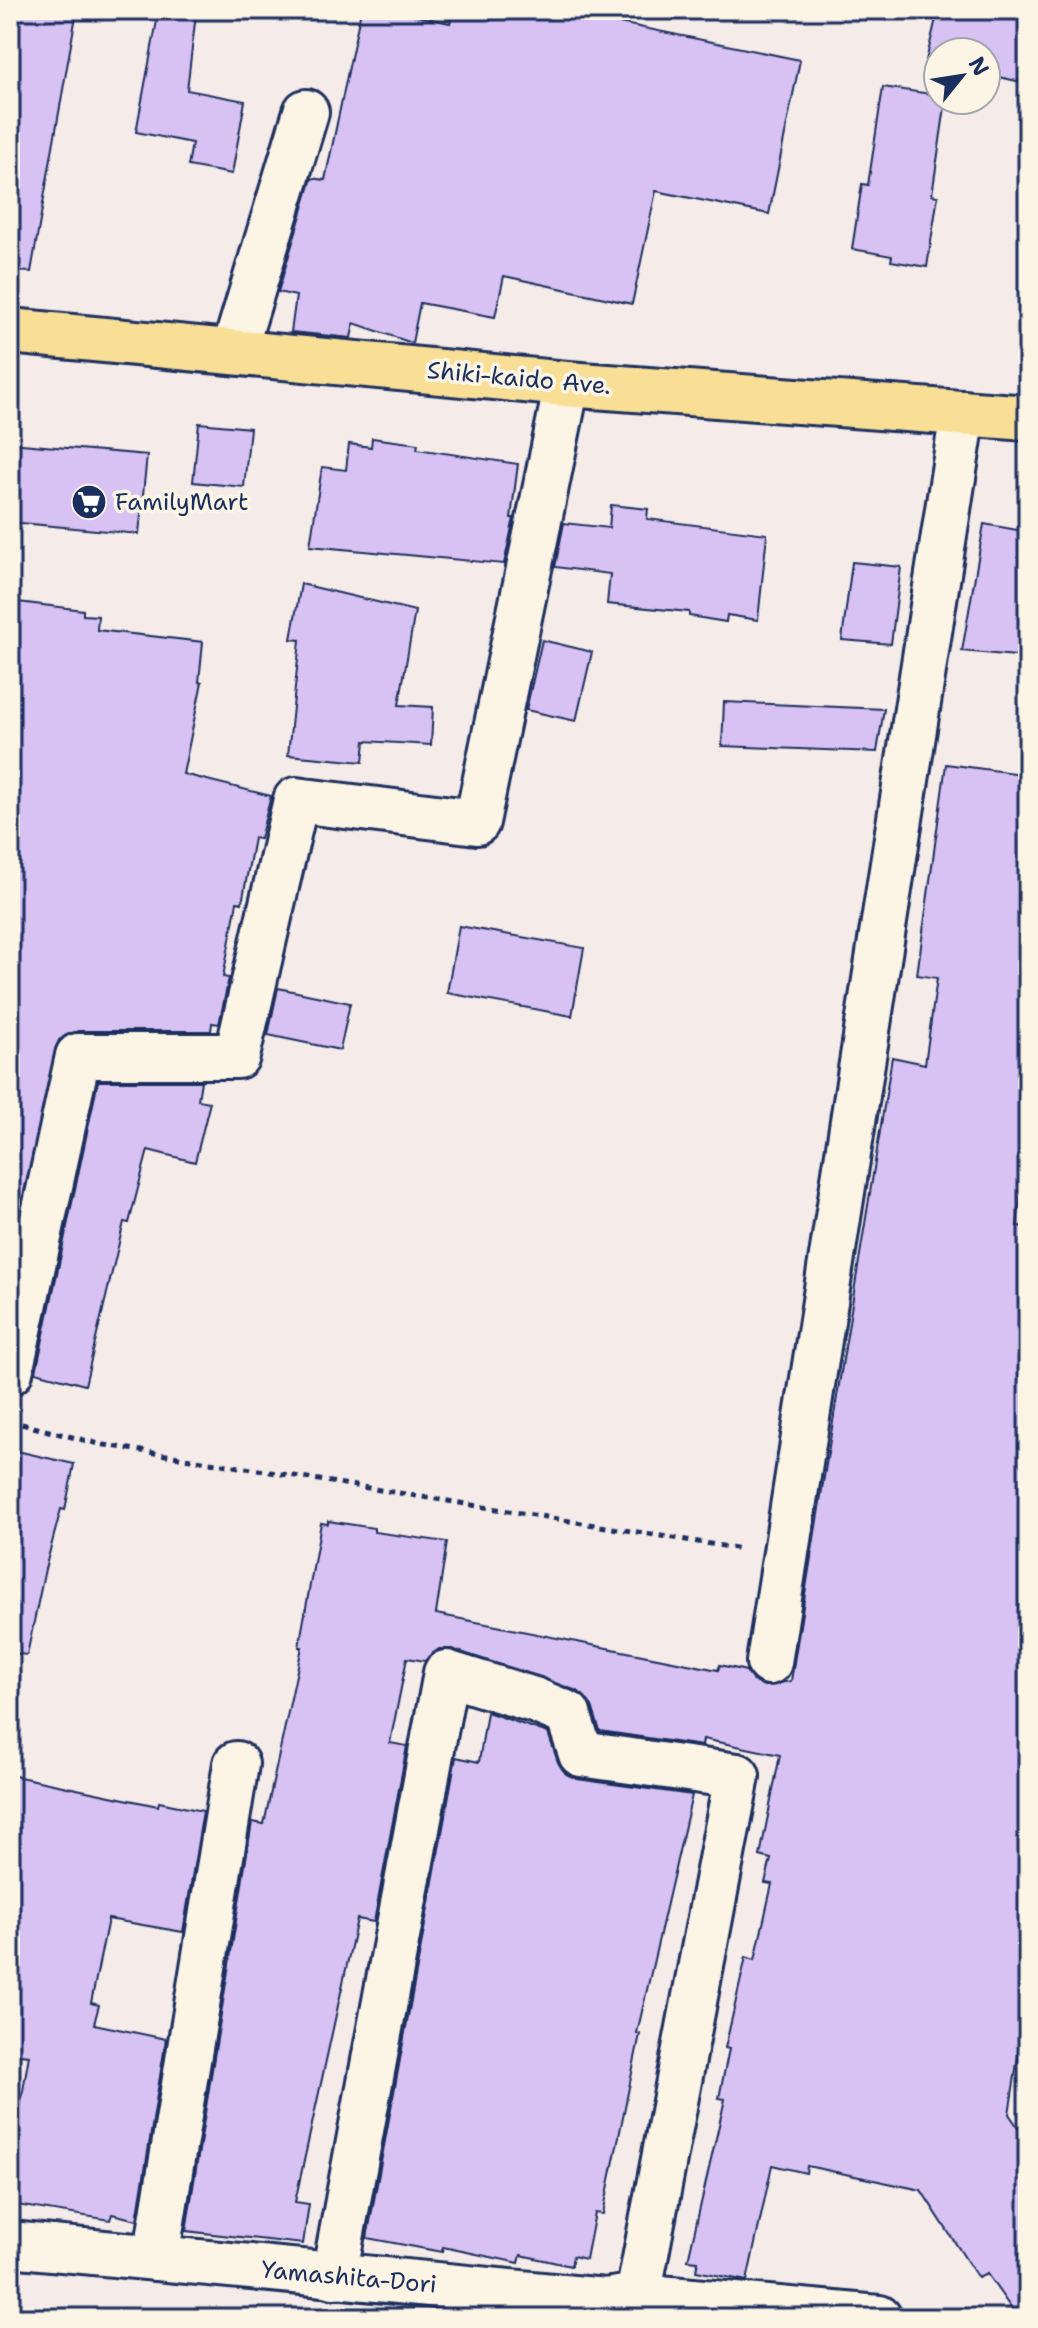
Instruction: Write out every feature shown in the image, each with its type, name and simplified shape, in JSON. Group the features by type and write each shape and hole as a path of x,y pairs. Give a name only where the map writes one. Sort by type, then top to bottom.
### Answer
{"main road":[{"name":"Shiki-kaido Ave.","path":"10,331 567,384 1028,418"}],"street":[{"path":"234,351 306,112"},
{"path":"10,1372 78,1056 237,1056 296,800 477,822 567,384"},
{"path":"769,1662 963,413"},
{"path":"334,2276 446,1673 534,1700 568,1714 581,1754 737,1776 616,2305"},
{"path":"156,2258 236,1764"},
{"name":"Yamashita-Dori","path":"10,2244 616,2305 879,2318"}],"path":[{"path":"10,1421 99,1444 785,1556"}],"building":[{"path":"10,10 77,10 31,272 10,271"},
{"path":"159,10 196,14 187,90 245,101 232,174 188,166 192,143 136,132"},
{"path":"361,10 389,10 450,23 453,10 556,10 800,60 769,214 656,191 632,304 504,276 495,317 420,303 412,343 354,323 351,338 291,332 296,296 278,292 312,178 325,180"},
{"path":"938,10 1028,10 1028,58 1021,82 1002,78 1002,36 932,36"},
{"path":"883,87 922,93 922,116 944,116 932,195 938,196 927,267 891,261 892,256 852,249 862,184 868,185"},
{"path":"199,423 250,428 244,487 193,482"},
{"path":"372,438 418,444 417,449 518,464 511,518 514,518 504,564 310,546 322,467 346,470 349,444 371,447"},
{"path":"10,443 147,455 139,534 10,522"},
{"path":"611,505 648,509 647,519 767,534 758,620 727,615 726,622 689,616 689,612 607,604 610,574 555,567 564,523 609,528"},
{"path":"984,524 1028,532 1028,657 962,651"},
{"path":"852,562 901,567 891,644 842,640"},
{"path":"301,584 415,611 399,705 433,707 431,745 365,741 363,762 288,755 300,640 291,639"},
{"path":"10,601 83,610 83,615 98,616 97,630 203,642 199,682 202,682 183,774 271,796 260,839 254,838 242,903 237,902 223,977 229,978 219,1024 212,1023 211,1031 78,1031 59,1040 10,1253 10,699 17,652 10,651"},
{"path":"542,640 592,652 576,721 526,710"},
{"path":"724,702 884,709 877,752 722,746"},
{"path":"946,764 1022,774 1021,780 1028,781 1028,1132 1017,1226 1028,1227 1028,2033 1022,2031 1009,2114 1028,2142 1028,2318 1018,2318 987,2274 978,2278 921,2190 807,2166 806,2173 772,2165 747,2281 696,2271 698,2261 688,2260 725,2099 719,2098 729,2049 725,2048 746,1957 755,1960 772,1884 765,1883 771,1859 760,1856 780,1755 703,1739 702,1746 600,1731 592,1706 578,1691 452,1649 439,1649 425,1661 407,1658 390,1743 407,1746 374,1922 357,1919 295,2202 309,2204 303,2244 186,2231 252,1822 264,1824 302,1647 299,1647 321,1523 328,1524 328,1521 374,1528 374,1532 447,1542 436,1614 718,1670 720,1665 746,1671 753,1681 764,1686 791,1681 892,1057 925,1064 937,978 917,975"},
{"path":"459,926 584,948 572,1016 447,993"},
{"path":"278,988 350,1003 340,1050 268,1035"},
{"path":"98,1081 201,1081 198,1100 210,1102 195,1162 148,1150 129,1223 124,1222 85,1385 36,1372"},
{"path":"17,1451 74,1464 65,1510 61,1509 45,1569 27,1655 10,1653 10,1480"},
{"path":"487,1712 548,1733 558,1762 566,1774 577,1779 692,1795 637,2033 640,2034 603,2214 595,2213 586,2259 573,2256 571,2266 521,2255 519,2263 443,2247 442,2252 367,2238 456,1757 479,1762"},
{"path":"10,1775 158,1806 159,1802 203,1811 183,1932 108,1919 91,2003 99,2005 94,2024 166,2039 137,2220 112,2214 110,2220 10,2204 10,2168 29,2055 10,2053"}],"place":[{"name":"FamilyMart","path":"89,502"}]}
